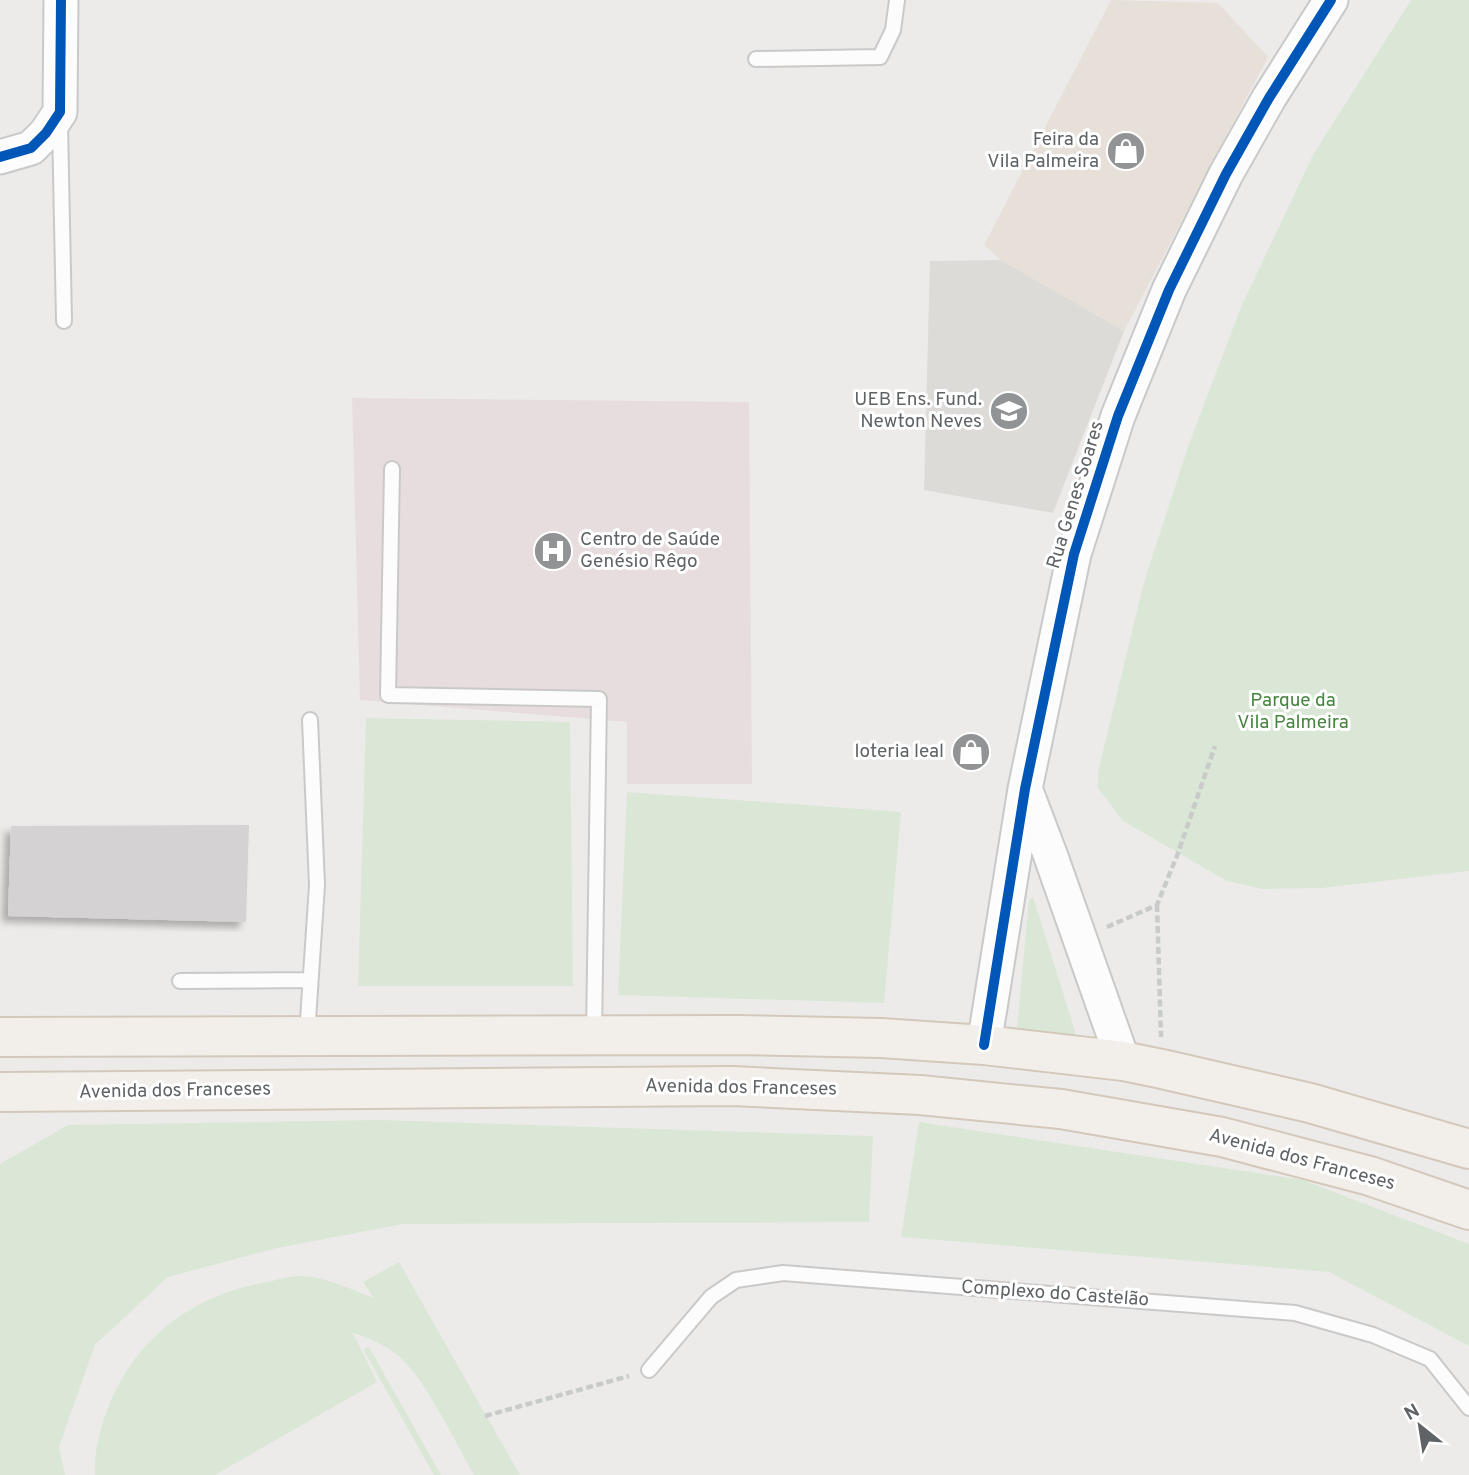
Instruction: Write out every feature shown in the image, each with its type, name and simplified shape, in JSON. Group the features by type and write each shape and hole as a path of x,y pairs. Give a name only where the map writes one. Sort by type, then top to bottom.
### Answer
{"main road":[{"path":"0,1037 737,1035 867,1038 984,1045 1123,1061 1162,1069 1310,1103 1469,1149"},
{"name":"Avenida dos Franceses","path":"10,1098 732,1086 920,1095 1061,1109 1222,1138 1370,1176 1469,1210"}],"street":[{"path":"0,157 31,148 46,133 60,112 61,0"},
{"name":"Rua Genes Soares","path":"984,1045 1025,789 1074,554 1118,416 1169,290 1226,174 1269,98 1331,0"},
{"path":"1025,789 1123,1061"}],"lane":[{"path":"756,59 880,57 893,30 897,0"},
{"path":"60,112 64,321"},
{"path":"393,469 388,695 599,699 594,1035"},
{"path":"307,1036 317,885 310,720"},
{"path":"180,981 310,980"},
{"name":"Complexo do Castelão","path":"649,1370 711,1297 736,1280 783,1273 1295,1313 1373,1335 1430,1359 1469,1408"}],"path":[{"path":"1162,1069 1157,905 1215,746"},
{"path":"1080,938 1157,905"},
{"path":"485,1416 649,1370"}],"shaded area":[{"name":"Feira da Vila Palmeira","path":"1111,0 1218,3 1268,57 1124,331 1001,260 984,245"},
{"name":"UEB Ens. Fund. Newton Neves","path":"1001,260 1124,331 1053,513 924,490 930,261"},
{"name":"Centro de Saúde Genésio Rêgo","path":"352,398 749,402 752,784 627,784 627,722 360,700"}],"green space":[{"name":"Parque da Vila Palmeira","path":"1411,0 1469,0 1469,871 1322,888 1262,889 1227,881 1123,821 1098,788 1098,772 1144,582 1189,444 1241,307 1313,155"},
{"path":"366,718 570,722 573,986 358,986"},
{"path":"627,792 901,812 884,1003 618,995"},
{"path":"1033,897 1075,1031 1075,1039 1021,1033 1017,1027 1029,900"},
{"path":"381,1120 873,1136 869,1222 403,1224 277,1248 168,1277 95,1345 59,1447 65,1475 0,1475 0,1164 68,1125"},
{"path":"919,1122 1303,1180 1469,1244 1469,1346 1329,1272 901,1237"},
{"path":"399,1262 520,1475 474,1475 431,1398 411,1369 390,1350 353,1333 377,1382 215,1475 95,1475 99,1435 118,1386 132,1362 170,1323 217,1296 295,1276 339,1284 374,1298 363,1282"},
{"path":"369,1347 441,1475 434,1475 363,1349"}],"building":[{"path":"249,825 246,922 8,916 11,826"}],"cycle path":[{"path":"0,157 31,148 46,133 60,112 61,0"},
{"path":"984,1045 1025,789 1074,554 1118,416 1169,290 1226,174 1269,98 1331,0"}],"place":[{"name":"Feira da Vila Palmeira","path":"1126,151"},
{"name":"UEB Ens. Fund. Newton Neves","path":"1009,411"},
{"name":"Centro de Saúde Genésio Rêgo","path":"553,551"},
{"name":"loteria leal","path":"971,752"}]}
